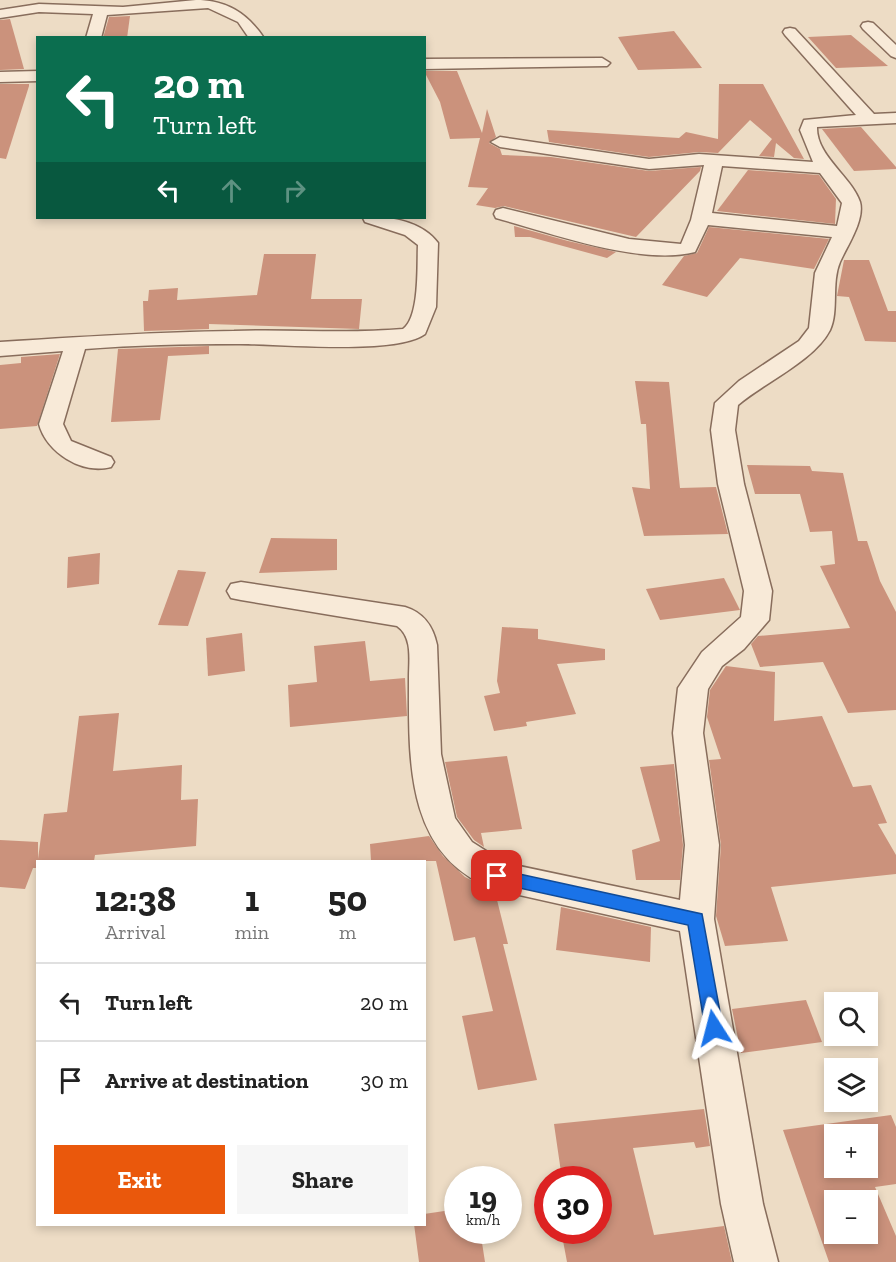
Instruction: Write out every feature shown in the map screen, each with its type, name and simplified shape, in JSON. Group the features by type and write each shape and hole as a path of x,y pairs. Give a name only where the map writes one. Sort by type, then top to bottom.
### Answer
{"street":[{"path":"0,14 39,8 162,9 205,2 243,20 255,36"},
{"path":"94,36 101,10"},
{"path":"868,26 896,53"},
{"path":"790,32 882,118"},
{"path":"426,64 602,63"},
{"path":"0,77 36,76"},
{"path":"756,1262 742,1204 696,919 702,845 688,733 693,688 712,659 734,642 755,620 758,591 730,484 723,430 727,403 747,386 807,346 820,328 825,273 850,218 851,203 825,168 808,130 810,124 882,118"},
{"path":"500,142 649,164 699,159 825,168"},
{"path":"503,214 647,251 666,253 687,248 700,218 714,160"},
{"path":"700,218 844,232"},
{"path":"0,349 76,343 236,337 366,339 409,335 417,329 425,307 428,243 412,231 375,219"},
{"path":"76,343 51,424 53,437 67,451 102,462"},
{"path":"241,591 405,617 416,623 421,635 423,651 425,754 439,822 460,852 497,876 696,919"}],"building":[{"path":"130,16 127,36 104,36 109,17"},
{"path":"10,19 24,69 0,70 0,20"},
{"path":"674,31 702,68 638,70 618,37"},
{"path":"851,35 888,66 836,68 808,37"},
{"path":"426,71 457,71 482,133 487,109 496,137 489,143 500,149 502,155 551,157 649,171 701,167 700,171 636,237 504,206 495,208 476,205 488,188 468,187 480,138 450,139 440,102"},
{"path":"0,84 29,84 6,159 0,158"},
{"path":"719,84 763,84 804,159 794,158 776,143 774,157 759,156 772,139 750,120 718,153 699,152 649,157 549,142 547,130 679,138 686,132 718,139"},
{"path":"861,127 896,169 854,171 822,129"},
{"path":"748,170 819,175 836,199 835,224 717,211"},
{"path":"514,226 616,252 607,258 530,237 515,237"},
{"path":"709,227 829,239 814,269 740,258 707,297 662,285 684,256 697,253"},
{"path":"264,254 316,254 311,299 362,299 359,329 209,324 209,329 144,331 143,301 148,301 149,290 178,288 177,300 257,295"},
{"path":"844,260 869,260 888,311 896,311 896,342 865,341 849,297 837,296"},
{"path":"209,346 209,354 168,356 160,420 111,422 118,349"},
{"path":"60,354 37,426 0,429 0,365 21,363 21,357"},
{"path":"635,381 669,382 680,488 716,487 728,534 644,536 632,487 650,489 646,424 641,424"},
{"path":"747,465 810,466 812,471 843,473 858,541 867,541 880,581 896,612 896,710 848,713 823,662 760,667 751,644 758,636 850,628 820,566 835,564 832,531 810,532 800,494 755,494"},
{"path":"271,538 337,539 337,570 259,573"},
{"path":"100,553 99,584 67,588 68,557"},
{"path":"178,570 206,572 188,626 158,625"},
{"path":"724,578 740,610 660,620 646,589"},
{"path":"502,627 538,629 538,639 605,649 605,660 557,664 576,714 526,722 527,726 494,731 484,696 500,693 497,681"},
{"path":"242,633 245,671 208,676 206,638"},
{"path":"365,641 370,681 405,678 407,716 290,727 288,685 317,682 314,646"},
{"path":"726,666 775,672 774,721 822,716 853,787 871,785 887,823 878,824 896,855 896,874 771,887 788,941 725,946 716,916 721,845 709,760 721,759 707,717 710,690"},
{"path":"119,713 113,771 182,765 181,800 198,799 196,846 95,855 94,860 36,860 36,868 33,868 25,889 0,887 0,840 38,842 38,859 44,814 67,812 79,716"},
{"path":"507,756 522,829 481,833 484,847 474,840 457,817 445,762"},
{"path":"674,764 683,845 680,880 636,880 632,850 660,841 640,767"},
{"path":"429,836 443,856 465,877 495,892 508,944 503,944 537,1080 478,1090 462,1016 493,1011 475,937 454,941 436,861 371,860 370,844"},
{"path":"561,907 651,927 650,962 556,950"},
{"path":"806,1000 822,1042 741,1053 732,1009"},
{"path":"704,1109 710,1146 696,1148 694,1142 633,1148 654,1235 724,1226 732,1262 567,1262 564,1244 612,1244 612,1166 560,1166 554,1124"},
{"path":"891,1115 896,1127 896,1184 875,1187 876,1190 824,1190 824,1244 878,1244 878,1194 896,1236 896,1262 829,1262 783,1130 824,1124 824,1178 878,1178 878,1124 826,1124"},
{"path":"444,1211 444,1244 482,1244 485,1262 419,1262 414,1226 426,1226 426,1214"}],"route":[{"path":"497,876 696,919 714,1028"}]}
